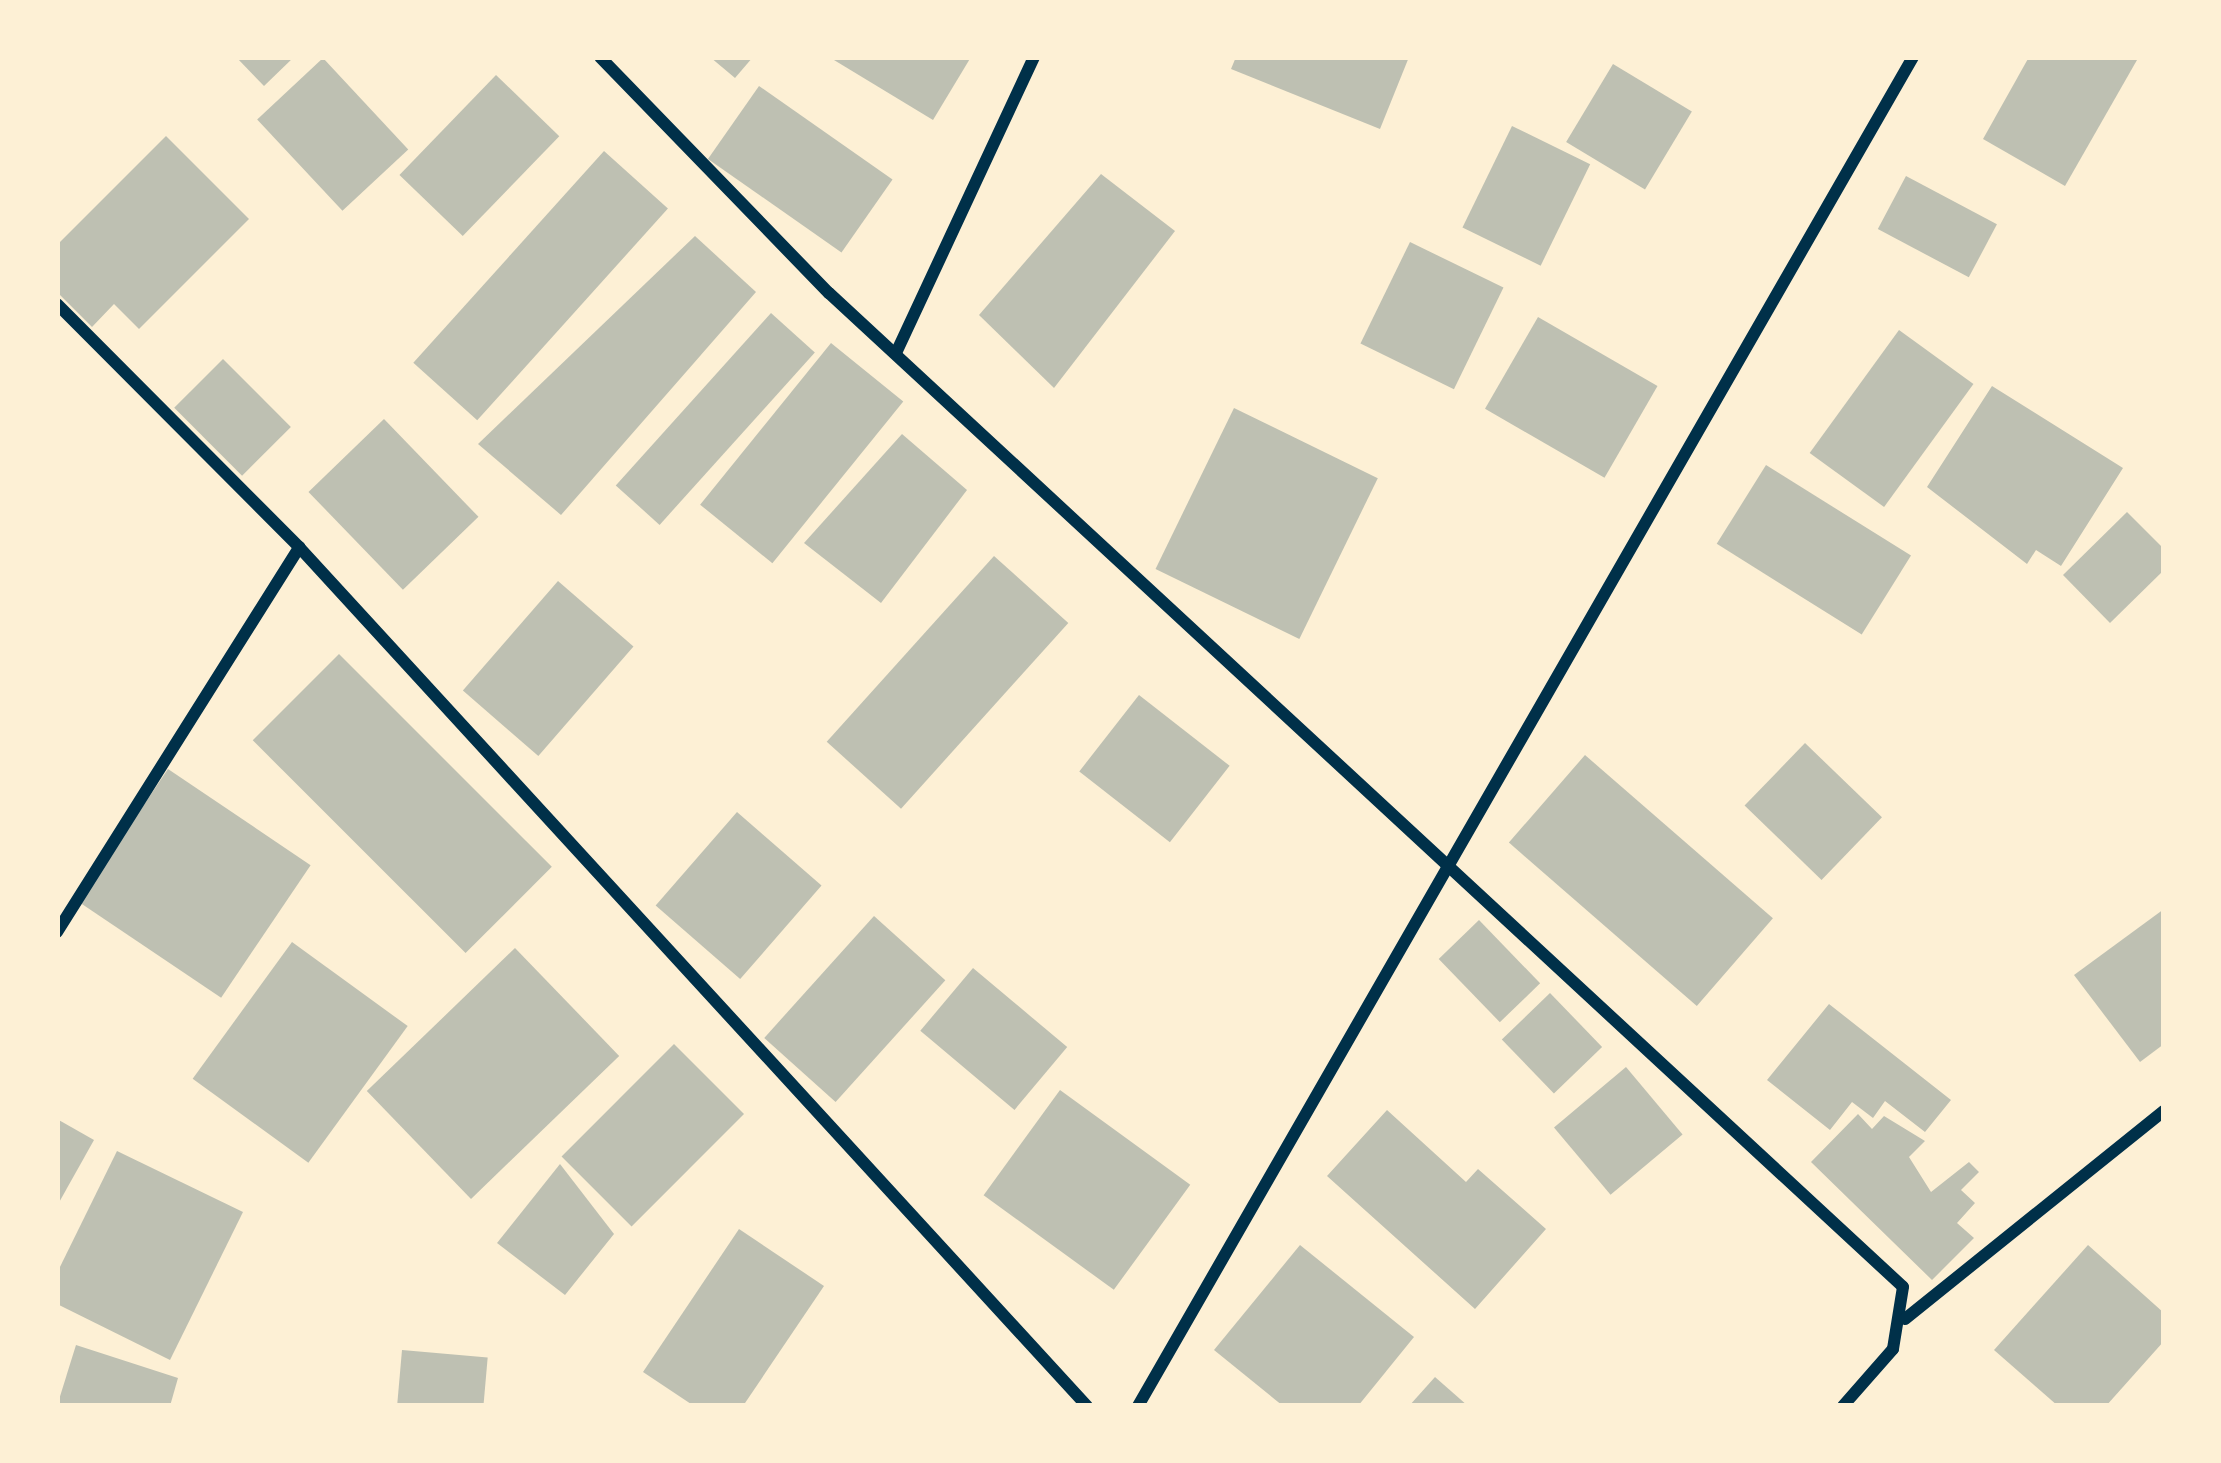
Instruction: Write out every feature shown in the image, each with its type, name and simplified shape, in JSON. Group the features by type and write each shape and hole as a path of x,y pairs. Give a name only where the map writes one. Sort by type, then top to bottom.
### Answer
{"street":[{"path":"600,57 896,353 1451,861 1903,1287 1905,1319"},
{"path":"896,353 1034,57"},
{"path":"1138,1406 1913,57"},
{"path":"57,304 298,547 1087,1406"},
{"path":"57,932 298,547"},
{"path":"1844,1406 1905,1319 2164,1112"}],"building":[{"path":"236,57 294,57 264,86"},
{"path":"710,57 753,57 735,78"},
{"path":"829,57 971,57 933,120"},
{"path":"1236,57 1409,57 1380,129 1231,69"},
{"path":"2029,57 2137,60 2065,186 1983,139"},
{"path":"323,58 408,149 342,211 257,119"},
{"path":"1613,64 1692,111 1645,189 1566,142"},
{"path":"496,75 559,136 463,236 399,175"},
{"path":"759,86 893,179 841,252 708,159"},
{"path":"1512,126 1590,164 1541,266 1462,228"},
{"path":"166,136 249,219 139,329 114,304 92,327 57,292 57,245"},
{"path":"604,151 668,209 477,420 413,363"},
{"path":"1101,174 1175,231 1054,388 979,315"},
{"path":"1906,176 1997,224 1969,277 1878,229"},
{"path":"695,236 756,292 561,515 478,444"},
{"path":"1410,242 1503,288 1454,389 1360,344"},
{"path":"771,313 815,352 660,525 616,485"},
{"path":"1538,317 1658,386 1605,478 1485,409"},
{"path":"1899,330 1973,384 1884,507 1810,453"},
{"path":"831,343 903,402 772,563 700,505"},
{"path":"223,359 291,427 242,476 174,408"},
{"path":"1992,386 2123,468 2061,566 2036,550 2027,564 1927,487"},
{"path":"1234,408 1378,478 1299,639 1156,569"},
{"path":"384,419 478,517 403,590 308,492"},
{"path":"902,434 967,490 881,603 804,543"},
{"path":"1766,465 1911,556 1862,634 1717,544"},
{"path":"2127,512 2164,549 2164,570 2110,623 2063,575"},
{"path":"994,556 1068,623 901,809 827,742"},
{"path":"558,581 633,647 538,756 463,690"},
{"path":"339,654 552,867 466,953 253,740"},
{"path":"1139,695 1230,766 1170,842 1079,771"},
{"path":"1805,743 1882,817 1822,880 1745,806"},
{"path":"1585,755 1773,918 1697,1006 1509,843"},
{"path":"168,769 311,865 221,998 79,902"},
{"path":"737,812 822,885 740,979 656,906"},
{"path":"2164,909 2164,1044 2140,1062 2074,975"},
{"path":"874,916 945,980 836,1102 764,1038"},
{"path":"1479,920 1540,983 1500,1022 1439,959"},
{"path":"292,942 408,1026 308,1163 193,1079"},
{"path":"515,948 619,1056 471,1199 367,1091"},
{"path":"973,968 1067,1047 1015,1110 920,1031"},
{"path":"1550,993 1602,1047 1554,1093 1502,1040"},
{"path":"1829,1004 1951,1100 1925,1132 1885,1101 1873,1118 1852,1102 1830,1130 1767,1080"},
{"path":"674,1044 744,1114 632,1226 562,1156"},
{"path":"1626,1067 1683,1134 1611,1195 1554,1127"},
{"path":"1060,1090 1190,1185 1114,1290 984,1195"},
{"path":"1387,1110 1466,1182 1478,1169 1546,1229 1475,1309 1327,1176"},
{"path":"1858,1114 1872,1129 1884,1116 1925,1141 1909,1157 1931,1192 1969,1162 1979,1172 1961,1190 1975,1203 1957,1223 1974,1238 1932,1280 1811,1162"},
{"path":"57,1119 94,1140 57,1206"},
{"path":"117,1151 243,1212 170,1360 57,1304 57,1273"},
{"path":"560,1164 614,1234 565,1295 497,1243"},
{"path":"739,1229 824,1286 743,1406 694,1406 643,1372"},
{"path":"1300,1245 1414,1337 1358,1406 1283,1406 1214,1350"},
{"path":"2088,1245 2164,1313 2164,1341 2106,1406 2058,1406 1994,1350"},
{"path":"76,1345 178,1378 170,1406 57,1406"},
{"path":"402,1350 488,1357 483,1406 397,1406"},
{"path":"1435,1377 1468,1406 1409,1406"}]}
